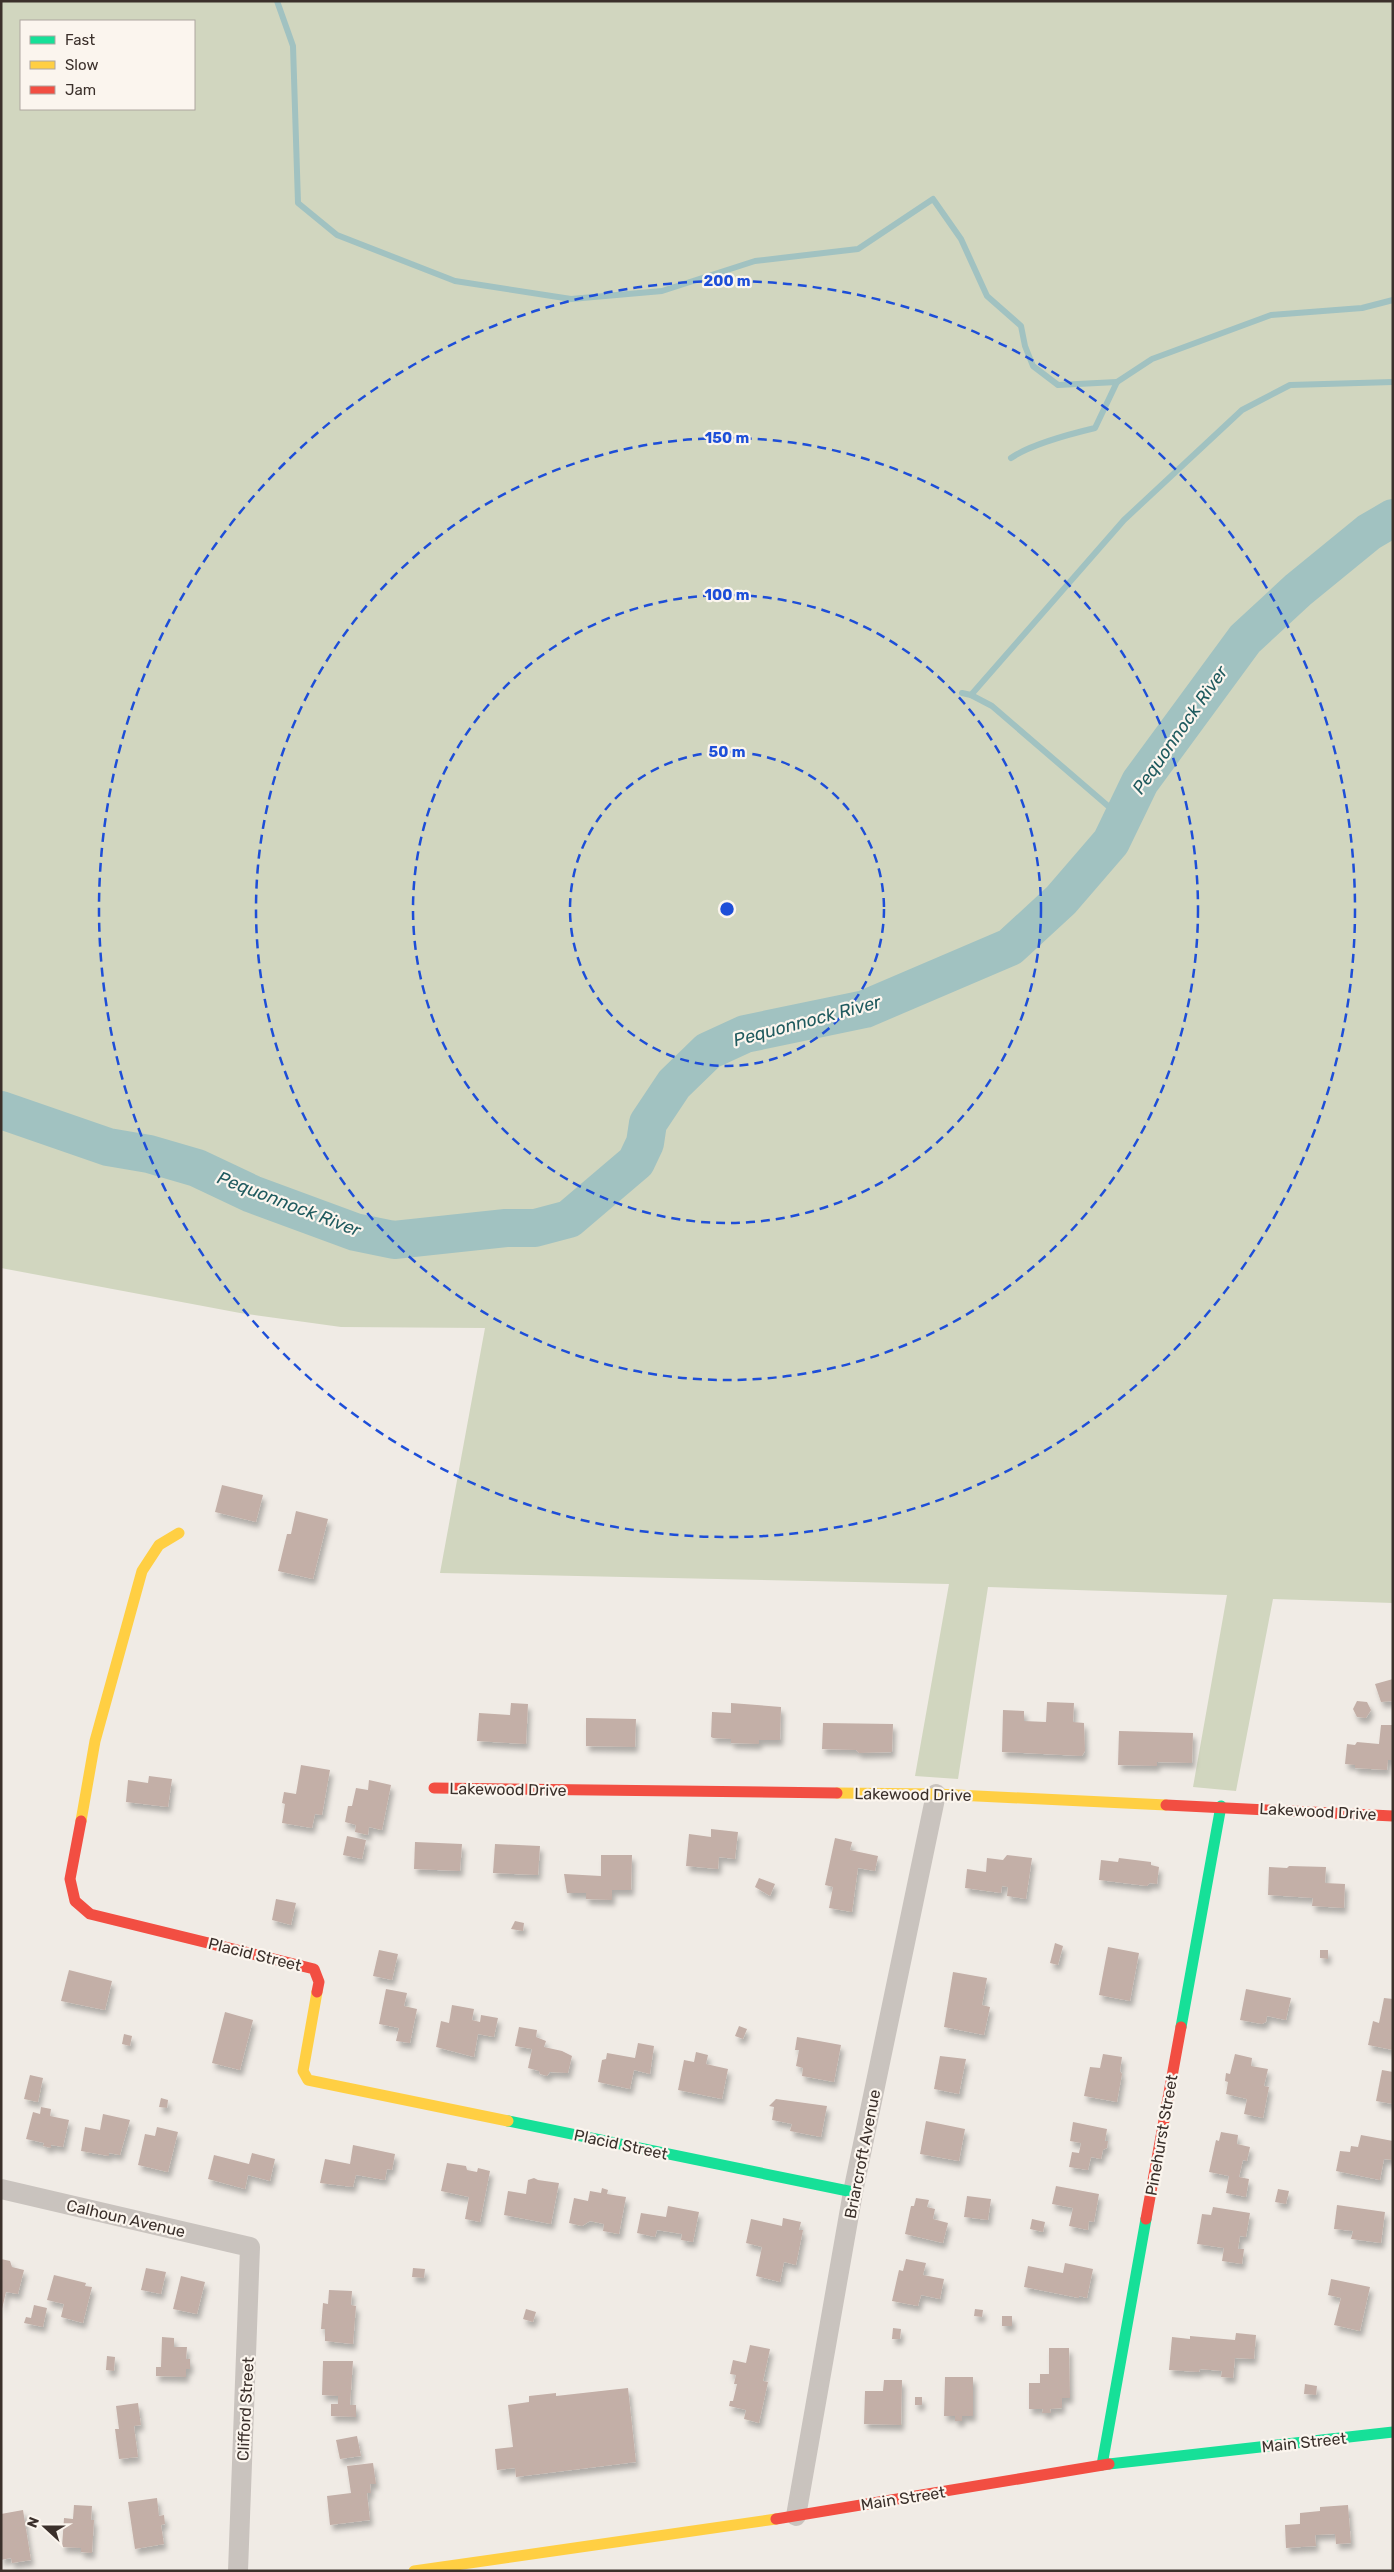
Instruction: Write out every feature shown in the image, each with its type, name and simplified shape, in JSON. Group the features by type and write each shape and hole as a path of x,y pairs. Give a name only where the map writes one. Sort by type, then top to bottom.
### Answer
{"street":[{"name":"Placid Street","path":"179,1534 159,1545 142,1571 95,1741 70,1879 75,1901 90,1914 314,1969 319,1982 302,2071 308,2080 854,2192"},
{"name":"Lakewood Drive","path":"434,1788 936,1794 1221,1806 1393,1816"},
{"name":"Briarcroft Avenue","path":"796,2516 854,2192 936,1794"},
{"name":"Pinehurst Street","path":"1102,2465 1221,1806"},
{"name":"Calhoun Avenue","path":"1,2189 250,2247"},
{"name":"Clifford Street","path":"238,2571 250,2247"},
{"name":"Main Street","path":"414,2571 796,2516 1102,2465 1393,2432"}],"green space":[{"path":"1,1 1393,1 1393,1603 1273,1599 1236,1791 1193,1787 1227,1595 988,1587 958,1779 915,1776 949,1584 440,1573 485,1328 341,1327 240,1313 1,1268"}],"building":[{"path":"222,1485 263,1495 256,1522 215,1512"},
{"path":"296,1511 328,1519 313,1579 278,1571 287,1534 291,1534"},
{"path":"1393,1679 1393,1701 1381,1702 1375,1684"},
{"path":"1357,1701 1367,1702 1371,1710 1366,1718 1357,1717 1353,1709"},
{"path":"1047,1702 1074,1703 1073,1722 1084,1723 1085,1751 1082,1756 1002,1752 1003,1710 1024,1711 1024,1721 1046,1722"},
{"path":"511,1703 528,1704 526,1744 477,1741 479,1713 510,1715"},
{"path":"731,1703 781,1707 780,1740 759,1740 759,1744 731,1743 731,1739 711,1737 712,1712 731,1713"},
{"path":"586,1718 636,1719 635,1747 586,1746"},
{"path":"823,1723 893,1724 892,1752 859,1753 856,1750 822,1749"},
{"path":"1381,1725 1393,1725 1393,1760 1388,1760 1387,1770 1355,1768 1355,1765 1345,1764 1347,1744 1355,1745 1357,1742 1379,1744"},
{"path":"1119,1731 1193,1733 1192,1763 1157,1762 1157,1766 1118,1765"},
{"path":"301,1765 330,1770 322,1815 315,1814 312,1828 282,1823 285,1804 282,1803 284,1792 296,1794"},
{"path":"149,1776 172,1779 168,1807 126,1802 128,1780 148,1783"},
{"path":"369,1780 391,1785 382,1830 369,1827 368,1835 355,1832 356,1825 345,1822 348,1806 352,1806 356,1788 368,1790"},
{"path":"711,1829 738,1832 735,1859 719,1857 718,1869 686,1866 689,1834 711,1837"},
{"path":"347,1836 366,1840 362,1859 343,1855"},
{"path":"835,1838 852,1842 850,1850 878,1856 875,1871 858,1868 852,1912 829,1908 833,1887 825,1885"},
{"path":"415,1842 462,1844 460,1871 414,1869"},
{"path":"495,1844 540,1846 538,1875 493,1873"},
{"path":"601,1855 632,1855 631,1890 612,1890 612,1900 586,1899 586,1893 567,1893 564,1874 601,1876"},
{"path":"1007,1855 1032,1858 1026,1899 1007,1896 1008,1887 1002,1886 1001,1893 965,1888 967,1869 986,1872 987,1858 1003,1860"},
{"path":"1119,1858 1151,1862 1151,1865 1159,1867 1157,1884 1150,1883 1147,1886 1099,1880 1101,1860 1118,1862"},
{"path":"1289,1866 1326,1867 1325,1883 1345,1884 1344,1908 1312,1906 1313,1898 1268,1895 1269,1867 1287,1868"},
{"path":"759,1878 775,1884 770,1896 755,1887"},
{"path":"276,1899 296,1903 291,1925 272,1920"},
{"path":"515,1921 524,1923 523,1931 511,1929"},
{"path":"1055,1943 1063,1946 1058,1965 1050,1963"},
{"path":"1108,1947 1139,1953 1130,2001 1099,1995"},
{"path":"379,1950 398,1954 392,1980 373,1976"},
{"path":"1320,1950 1328,1950 1328,1959 1320,1958"},
{"path":"69,1970 112,1981 105,2010 61,2001"},
{"path":"953,1972 987,1978 982,2005 990,2007 984,2035 944,2027"},
{"path":"386,1989 407,1993 404,2006 417,2009 410,2043 396,2041 399,2028 379,2024"},
{"path":"1246,1989 1291,1998 1286,2020 1267,2016 1266,2022 1262,2024 1240,2020"},
{"path":"1384,1998 1393,1999 1393,2050 1368,2045 1373,2021 1379,2023"},
{"path":"452,2005 474,2009 472,2020 480,2022 481,2015 498,2018 494,2037 478,2034 474,2057 436,2047 441,2021 449,2023"},
{"path":"225,2012 253,2020 240,2070 212,2063"},
{"path":"739,2026 747,2029 743,2039 735,2036"},
{"path":"519,2027 537,2030 536,2037 546,2041 544,2047 562,2051 572,2056 568,2073 550,2072 547,2076 540,2074 539,2071 528,2068 532,2049 515,2046"},
{"path":"124,2034 132,2036 130,2046 122,2044"},
{"path":"797,2037 841,2045 834,2082 802,2076 803,2068 796,2066 799,2050 795,2050"},
{"path":"638,2043 654,2046 650,2074 634,2070 630,2089 598,2082 602,2060 606,2059 607,2053 635,2058"},
{"path":"696,2052 708,2055 706,2064 728,2069 722,2099 678,2090 684,2060 694,2062"},
{"path":"1103,2054 1122,2057 1120,2071 1122,2074 1117,2102 1084,2096 1090,2067 1100,2068"},
{"path":"1235,2054 1252,2058 1251,2066 1268,2069 1264,2086 1269,2087 1263,2118 1244,2114 1247,2099 1226,2094 1228,2082 1225,2081 1226,2073 1230,2074"},
{"path":"940,2056 966,2059 959,2094 934,2089"},
{"path":"1382,2070 1393,2072 1393,2104 1376,2101"},
{"path":"30,2075 43,2078 38,2102 24,2099"},
{"path":"161,2098 168,2100 167,2108 159,2107"},
{"path":"776,2099 827,2106 821,2137 790,2131 792,2124 772,2120 774,2107 769,2106"},
{"path":"41,2107 51,2109 50,2116 69,2120 63,2147 51,2145 51,2148 43,2146 44,2143 26,2139 33,2112 40,2114"},
{"path":"103,2114 130,2120 120,2155 109,2153 109,2156 81,2151 85,2127 100,2130"},
{"path":"926,2121 965,2129 959,2161 920,2154"},
{"path":"1073,2122 1107,2129 1105,2141 1108,2141 1107,2148 1103,2150 1101,2159 1091,2157 1088,2170 1069,2167 1072,2152 1079,2153 1081,2143 1070,2141"},
{"path":"157,2127 178,2132 168,2172 138,2165 145,2134 155,2136"},
{"path":"1221,2132 1238,2135 1237,2144 1250,2147 1247,2161 1243,2160 1239,2177 1249,2179 1246,2197 1226,2193 1229,2176 1209,2172 1216,2140 1219,2141"},
{"path":"1361,2135 1393,2141 1393,2160 1384,2159 1380,2180 1336,2171 1340,2151 1350,2152 1351,2146 1358,2147"},
{"path":"353,2145 395,2154 392,2170 387,2169 385,2180 356,2175 353,2187 320,2183 325,2159 350,2164"},
{"path":"252,2153 275,2159 270,2181 248,2175 245,2189 208,2179 214,2155 249,2164"},
{"path":"447,2163 466,2166 467,2170 477,2172 478,2168 490,2171 480,2222 465,2219 469,2197 441,2191"},
{"path":"534,2178 559,2183 551,2224 504,2215 508,2191 526,2194 528,2180"},
{"path":"1056,2186 1099,2194 1094,2222 1089,2221 1088,2230 1069,2226 1073,2208 1052,2204"},
{"path":"602,2188 608,2190 607,2194 626,2197 619,2234 603,2231 604,2224 590,2221 582,2226 569,2223 574,2198 588,2201 590,2191 601,2193"},
{"path":"1278,2189 1289,2191 1286,2204 1275,2202"},
{"path":"967,2196 991,2199 988,2220 964,2217"},
{"path":"916,2198 929,2200 927,2207 935,2209 933,2219 948,2223 943,2243 905,2234 911,2206 914,2206"},
{"path":"1337,2205 1385,2212 1381,2243 1351,2239 1353,2231 1334,2229"},
{"path":"668,2206 699,2212 693,2242 681,2240 682,2234 657,2230 655,2237 637,2233 641,2213 666,2217"},
{"path":"1213,2207 1250,2213 1246,2237 1240,2236 1238,2249 1244,2249 1242,2264 1222,2261 1224,2248 1197,2244 1202,2214 1211,2215"},
{"path":"783,2218 801,2222 799,2230 803,2230 796,2265 784,2262 780,2282 756,2276 762,2247 746,2243 751,2219 782,2226"},
{"path":"1032,2219 1045,2222 1043,2232 1030,2229"},
{"path":"1,2259 10,2261 12,2267 24,2270 18,2294 6,2292 2,2309"},
{"path":"906,2259 926,2263 923,2275 944,2279 940,2299 921,2295 918,2306 892,2301 899,2270 903,2271"},
{"path":"1065,2263 1093,2269 1087,2298 1024,2287 1028,2266 1063,2273"},
{"path":"146,2268 166,2272 161,2294 141,2290"},
{"path":"413,2268 425,2269 424,2278 412,2277"},
{"path":"54,2275 86,2283 85,2286 92,2287 83,2323 61,2317 64,2304 47,2300"},
{"path":"181,2276 205,2282 197,2314 173,2309"},
{"path":"1331,2279 1370,2287 1360,2331 1334,2325 1341,2298 1328,2295"},
{"path":"329,2290 352,2291 351,2305 356,2306 353,2344 325,2341 325,2329 321,2329 323,2303 328,2304"},
{"path":"34,2305 47,2308 43,2327 24,2323 26,2317 31,2318"},
{"path":"526,2309 536,2312 533,2322 523,2319"},
{"path":"975,2309 983,2310 982,2317 974,2316"},
{"path":"1002,2316 1012,2316 1012,2326 1002,2326"},
{"path":"893,2328 901,2329 900,2339 892,2339"},
{"path":"1236,2333 1256,2335 1254,2359 1235,2358 1233,2378 1221,2377 1222,2371 1200,2369 1199,2372 1169,2370 1172,2337 1190,2339 1190,2336 1235,2340"},
{"path":"162,2337 174,2338 174,2347 187,2347 186,2359 190,2359 190,2369 186,2369 186,2377 156,2376 156,2367 161,2367"},
{"path":"750,2345 770,2349 763,2381 768,2382 759,2423 744,2419 746,2410 729,2406 730,2401 733,2401 737,2384 734,2384 736,2375 730,2374 733,2360 746,2363"},
{"path":"1049,2348 1069,2348 1070,2398 1062,2398 1062,2408 1050,2409 1051,2413 1042,2413 1043,2409 1029,2409 1029,2383 1040,2383 1040,2374 1049,2374"},
{"path":"107,2356 115,2357 114,2371 106,2370"},
{"path":"323,2361 353,2361 350,2405 356,2405 356,2417 331,2416 331,2404 338,2404 338,2396 322,2395"},
{"path":"945,2377 973,2377 973,2416 962,2416 962,2421 955,2421 955,2416 944,2416"},
{"path":"884,2380 902,2380 901,2425 864,2424 865,2391 883,2391"},
{"path":"1305,2384 1317,2386 1316,2395 1304,2394"},
{"path":"628,2388 636,2462 516,2477 515,2468 497,2470 495,2449 513,2447 508,2405 529,2402 529,2396 556,2393 556,2396"},
{"path":"915,2397 922,2397 922,2405 915,2405"},
{"path":"138,2403 141,2425 134,2426 138,2457 119,2459 115,2429 119,2429 116,2406"},
{"path":"357,2436 361,2456 340,2459 336,2440"},
{"path":"373,2463 376,2484 370,2484 371,2493 367,2493 370,2520 330,2525 327,2496 351,2493 347,2466"},
{"path":"157,2498 159,2516 164,2515 165,2524 161,2525 164,2544 135,2549 128,2502"},
{"path":"74,2505 92,2506 91,2520 94,2520 92,2553 81,2552 81,2548 62,2547 64,2518 73,2519"},
{"path":"1348,2505 1351,2543 1336,2544 1335,2534 1315,2535 1316,2546 1286,2548 1285,2525 1300,2524 1300,2513 1320,2511 1320,2507"},
{"path":"23,2510 31,2560 12,2563 11,2558 1,2560 1,2514"}],"waterway":[{"path":"277,1 293,46 298,203 337,235 455,281 571,299 662,291 755,261 858,249 933,199 961,239 987,296 1021,326 1025,346 1033,366 1058,385 1117,382"},
{"path":"1011,458 1040,444 1095,428 1117,382 1152,359 1271,315 1362,308 1393,300"},
{"path":"971,695 1124,520 1242,410 1290,385 1393,382"},
{"name":"Pequonnock River","path":"1,1110 108,1147 149,1154 197,1168 252,1194 355,1232 394,1240 506,1228 535,1228 569,1219 636,1162 645,1143 648,1123 674,1084 708,1051 745,1034 865,1009 1010,947 1061,900 1111,842 1140,782 1245,639 1298,590 1369,532 1393,518"},
{"path":"962,693 971,695 992,706 1122,818"}],"traffic: fast":[{"path":"1181,2027 1221,1806"},
{"path":"508,2121 853,2192"},
{"path":"1102,2465 1146,2219"},
{"path":"1109,2464 1393,2432"}],"traffic: slow":[{"path":"81,1821 95,1741 142,1571 159,1545 179,1533"},
{"path":"837,1793 936,1794 1166,1805"},
{"path":"317,1992 303,2071 308,2080 508,2121"},
{"path":"414,2571 776,2519"}],"traffic: jam":[{"path":"434,1788 837,1793"},
{"path":"1166,1805 1393,1816"},
{"path":"81,1821 70,1879 75,1901 90,1914 314,1969 319,1982 317,1992"},
{"path":"1146,2219 1181,2027"},
{"path":"776,2519 1109,2464"}]}
